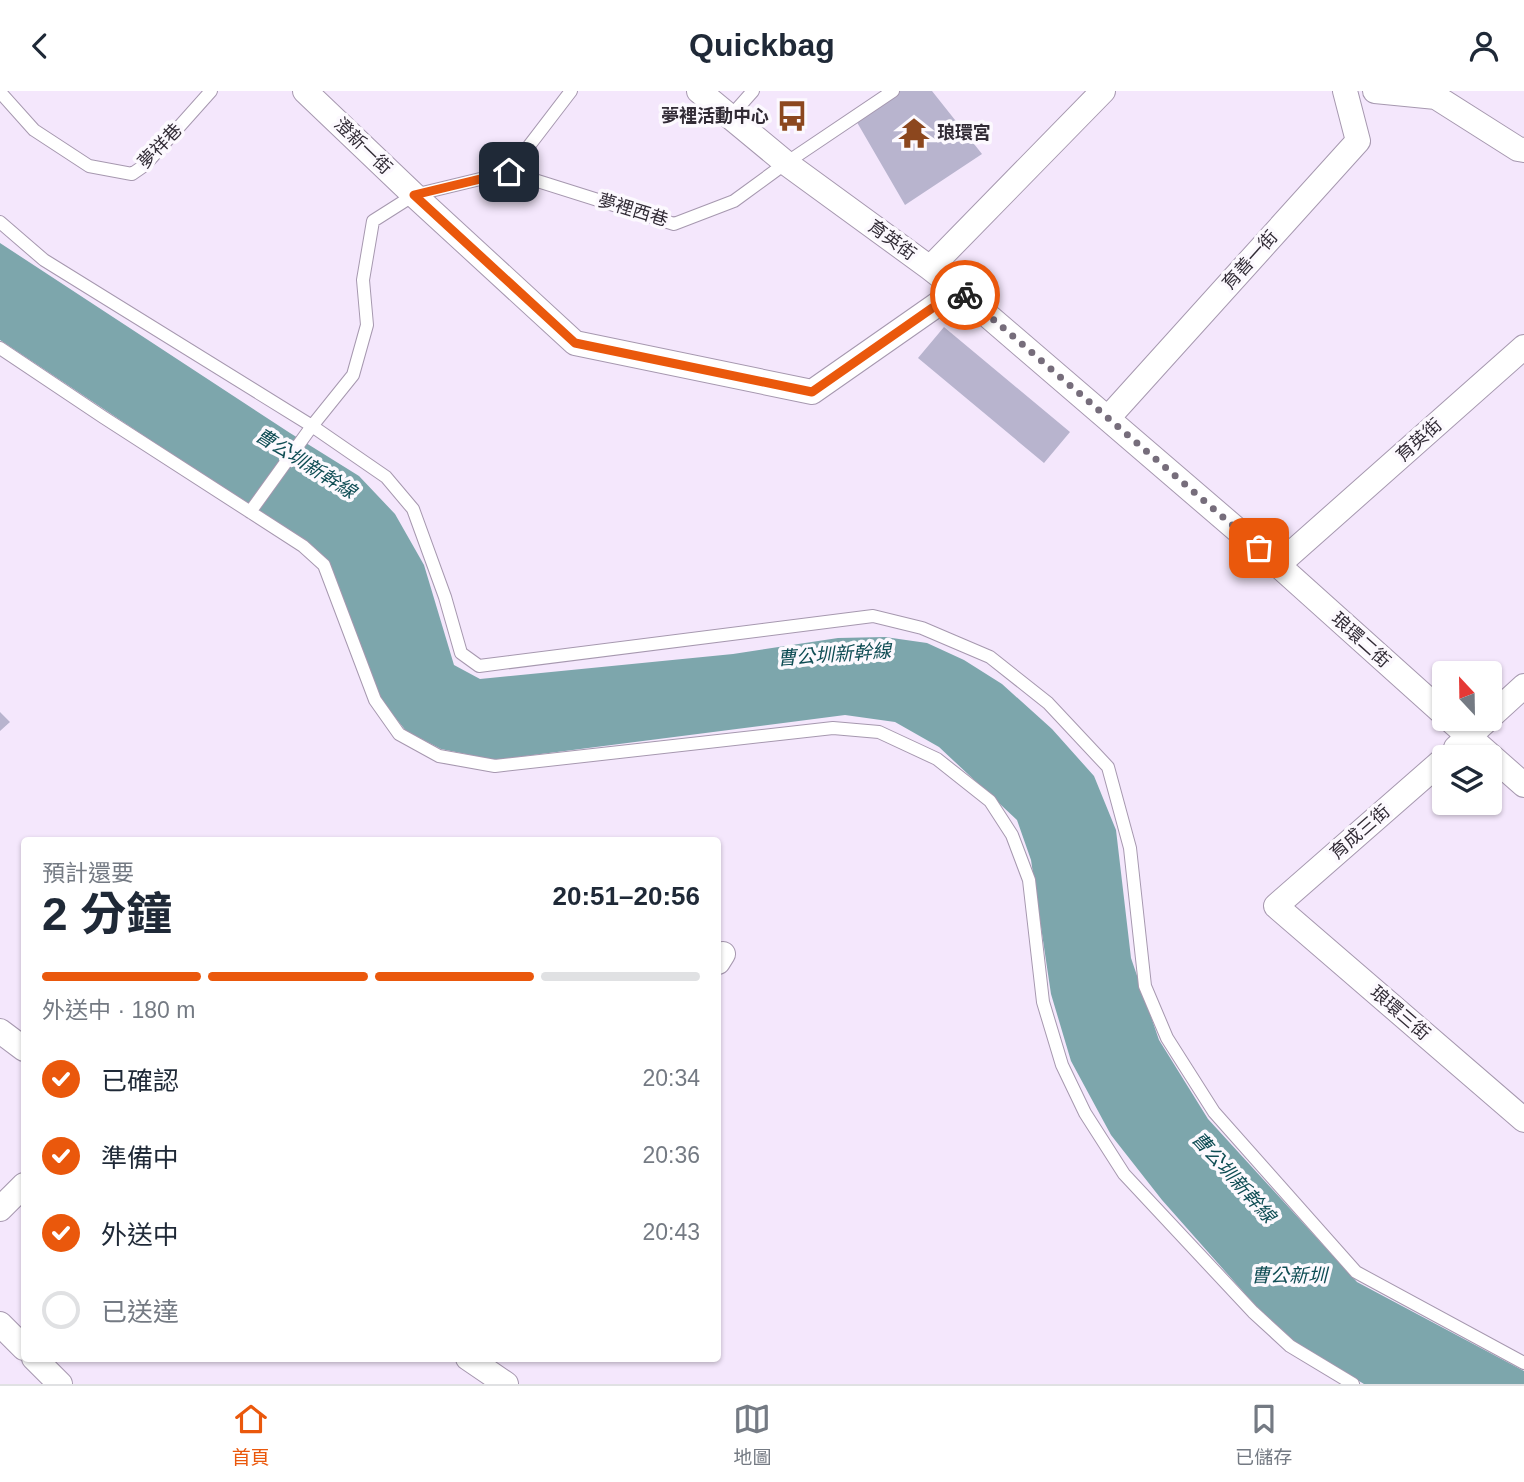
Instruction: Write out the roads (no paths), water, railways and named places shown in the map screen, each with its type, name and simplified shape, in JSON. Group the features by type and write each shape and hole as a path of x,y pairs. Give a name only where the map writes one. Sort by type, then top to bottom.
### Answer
{"street":[{"name":"澄新一街","path":"305,91 575,343 812,392 958,290"},
{"name":"育英街","path":"699,91 786,163 958,290 1278,565 1524,347"},
{"path":"930,268 1103,91"},
{"name":"育善一街","path":"1108,418 1358,141 1345,91"},
{"path":"1375,91 1436,97 1522,145"},
{"name":"琅環二街","path":"1278,565 1432,703"},
{"name":"育成三街","path":"1502,707 1524,686"},
{"path":"1462,731 1524,785"},
{"name":"育成三街","path":"1459,745 1476,731"},
{"name":"育成三街","path":"1276,906 1432,769"},
{"name":"琅環三街","path":"1276,906 1524,1120"},
{"path":"0,1031 21,1047"},
{"path":"0,1209 21,1188"},
{"path":"0,1324 21,1345"},
{"path":"38,1362 60,1384"},
{"path":"474,1362 506,1384"}],"lane":[{"name":"夢祥巷","path":"0,92 34,130 89,166 132,174 145,165 211,91"},
{"path":"250,512 312,426 354,375 367,325 363,280 373,221 414,195 509,172 572,91"},
{"path":"730,117 753,91"},
{"name":"夢裡西巷","path":"509,172 674,224 734,201 893,91"},
{"path":"0,222 44,260 312,426 386,477 412,509 445,597 461,653 479,666 873,616 922,628 990,657 1048,703 1108,767 1130,848 1145,986 1167,1038 1214,1112 1356,1272 1524,1363"},
{"path":"0,348 303,546 324,565 375,700 400,734 439,756 495,766 833,728 879,732 937,759 990,801 1012,835 1029,880 1043,1002 1062,1065 1085,1113 1124,1174 1253,1312 1290,1346 1353,1384"}],"water":[{"name":"曹公新圳","path":"0,243 359,476 395,514 424,565 454,665 480,679 733,654 838,638 885,637 927,643 964,660 1002,684 1052,729 1094,776 1116,830 1131,958 1159,1040 1208,1119 1357,1282 1524,1371 1524,1384 1364,1384 1297,1344 1262,1313 1162,1200 1111,1135 1071,1061 1051,994 1031,860 1017,820 939,747 895,722 845,715 495,760 441,749 406,731 382,701 323,557 0,340"}],"place":[{"name":"夢裡活動中心","path":"792,116"},
{"name":"琅環宮","path":"914,133"}],"water label":[{"name":"曹公圳新幹線","path":"306,463"},
{"name":"曹公圳新幹線","path":"834,654"},
{"name":"曹公圳新幹線","path":"1234,1177"}]}
